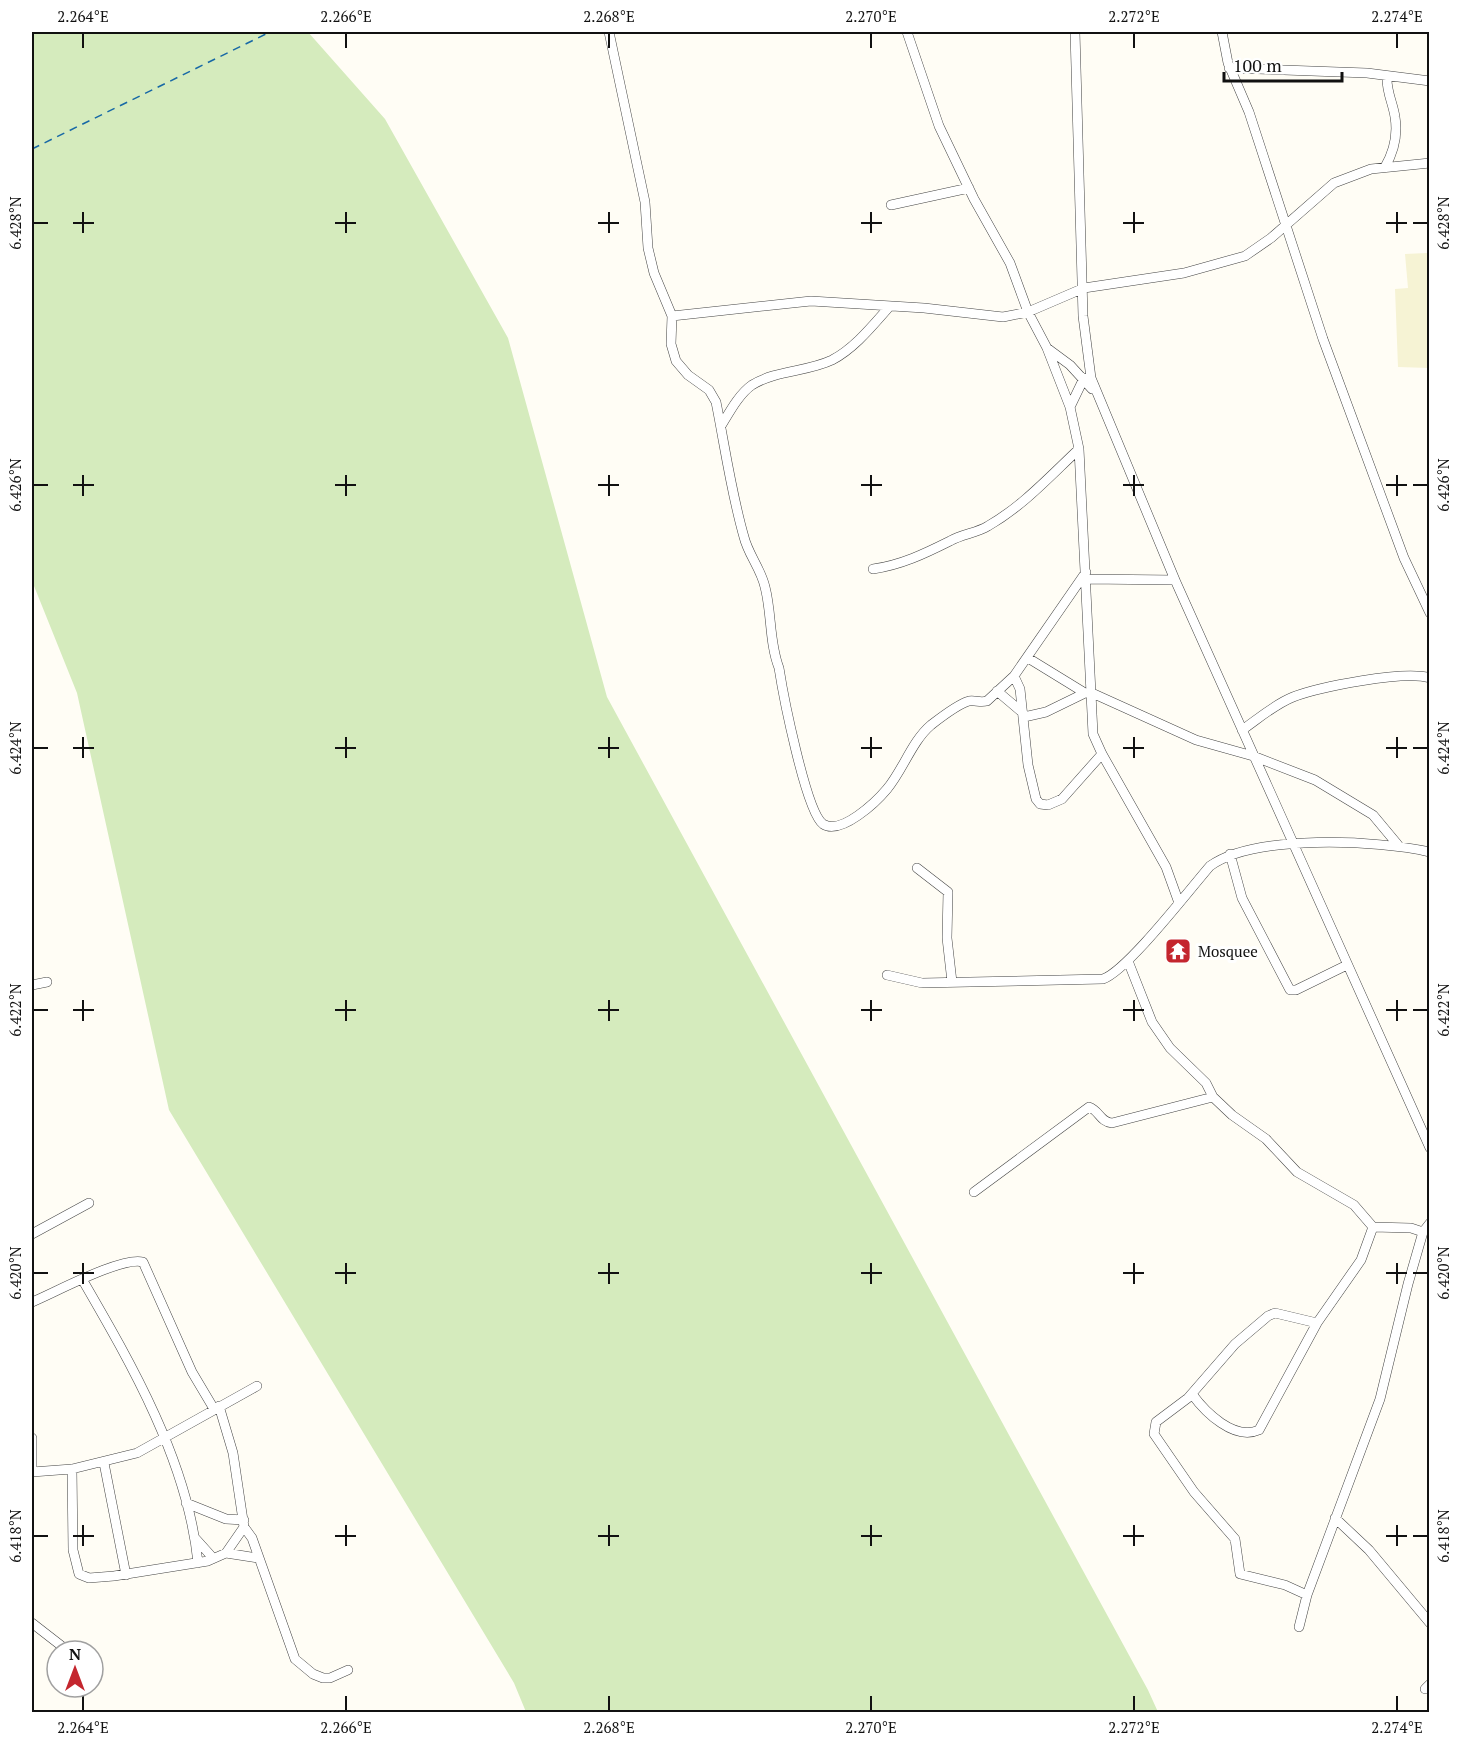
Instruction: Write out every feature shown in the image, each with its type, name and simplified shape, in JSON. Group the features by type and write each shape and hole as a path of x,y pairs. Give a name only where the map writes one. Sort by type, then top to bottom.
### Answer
{"street":[{"path":"609,32 645,202 648,248 654,273 672,316 671,344 676,361 688,375 709,390 716,402 744,540 765,585 772,620 773,653 804,783 813,808 822,824 831,827 842,825 864,811 887,789 931,725 966,702 983,702 1014,676 1086,576"},
{"path":"907,32 939,126 969,188 1010,263 1028,312 1047,348 1070,407 1079,449 1086,576 1088,693 1093,734 1101,754 1166,867 1179,903"},
{"path":"1075,32 1086,350 1091,378 1175,580 1430,1148"},
{"path":"1222,32 1229,68 1249,112 1323,339 1404,558 1430,613"},
{"path":"1229,68 1367,73 1430,81"},
{"path":"1385,168 1394,150 1395,118 1387,86 1387,76"},
{"path":"672,316 811,301 1003,317 1028,312 1084,288 1149,279 1245,256 1286,226 1334,183 1371,169 1430,163"},
{"path":"891,205 969,188"},
{"path":"721,426 730,410 751,386 771,377 817,367 835,358 864,335 890,306"},
{"path":"1047,348 1084,378 1099,398"},
{"path":"1070,407 1084,378"},
{"path":"873,569 894,566 925,555 952,539 986,528 1034,492 1079,449"},
{"path":"1086,576 1175,580"},
{"path":"1028,658 1088,693 1196,740 1253,756 1315,780 1373,815 1398,844"},
{"path":"1242,730 1292,697 1410,674 1430,678"},
{"path":"1014,676 1020,689 1028,765 1036,799 1040,804 1048,805 1062,799 1101,754"},
{"path":"998,691 1023,715"},
{"path":"1023,715 1046,712 1088,693"},
{"path":"887,975 922,983 1102,979 1112,976 1128,961 1210,866 1230,854 1293,846 1398,844 1430,852"},
{"path":"1230,854 1242,898 1290,990 1296,990 1347,965"},
{"path":"917,868 948,892 947,938 952,982"},
{"path":"1128,961 1152,1022 1170,1048 1206,1083 1213,1096 1233,1115 1266,1139 1297,1172 1354,1205 1373,1227 1411,1228 1423,1232"},
{"path":"32,985 48,982"},
{"path":"974,1192 1089,1107 1095,1110 1104,1121 1112,1123 1213,1096"},
{"path":"32,1234 89,1203"},
{"path":"1299,1627 1307,1595 1380,1399 1423,1232 1430,1223"},
{"path":"1191,1394 1208,1415 1235,1429 1253,1432 1259,1430 1317,1323 1361,1260 1373,1227"},
{"path":"32,1302 82,1279 126,1264 143,1262 192,1372 217,1408 233,1453 244,1523 252,1538 295,1659 313,1674 323,1678 330,1678 348,1670"},
{"path":"82,1279 128,1359 165,1437 186,1503 195,1538 198,1563"},
{"path":"1307,1595 1285,1585 1240,1574 1235,1539 1194,1492 1154,1434 1156,1422 1191,1394 1235,1344 1268,1316 1275,1313 1317,1323"},
{"path":"32,1438 32,1472 72,1470 104,1463 136,1454 257,1386"},
{"path":"104,1463 126,1575"},
{"path":"72,1470 73,1550 79,1574 89,1578 126,1575 198,1563 226,1553 258,1558"},
{"path":"186,1503 226,1519 244,1523"},
{"path":"1335,1518 1369,1550 1430,1623"},
{"path":"226,1553 244,1523"},
{"path":"195,1538 213,1558"},
{"path":"32,1623 53,1639"}],"shaded area":[{"path":"1427,169 1429,169 1429,368 1398,367 1395,289 1408,288 1405,254 1427,253"}],"green space":[{"path":"32,32 308,32 385,119 508,338 607,697 1158,1712 526,1712 514,1683 169,1110 77,693 32,581"}],"ferry route":[{"path":"32,149 270,32"}],"place":[{"name":"Mosquee","path":"1178,951"}]}
